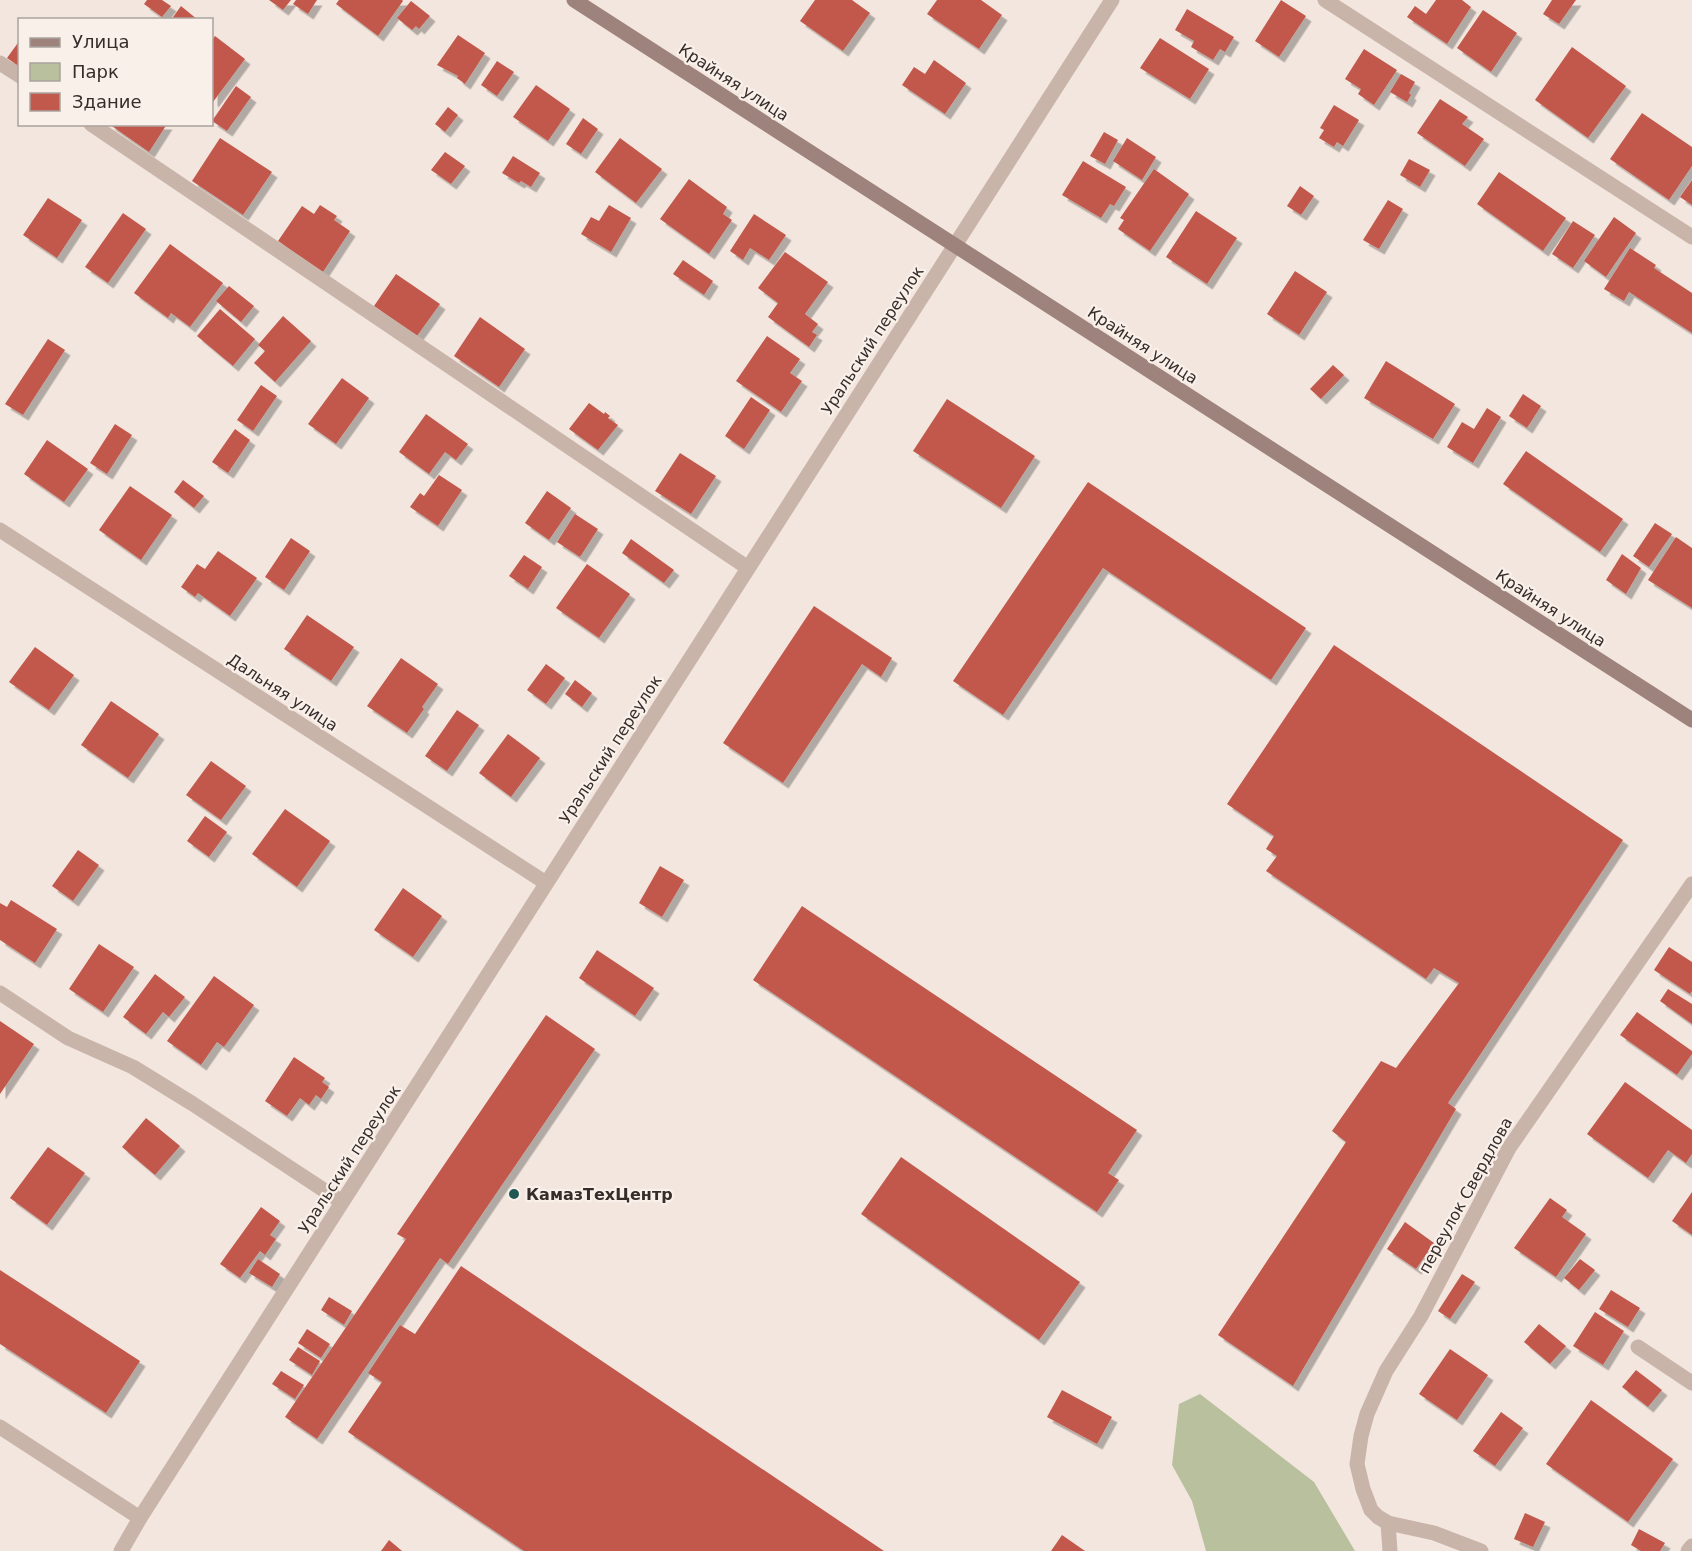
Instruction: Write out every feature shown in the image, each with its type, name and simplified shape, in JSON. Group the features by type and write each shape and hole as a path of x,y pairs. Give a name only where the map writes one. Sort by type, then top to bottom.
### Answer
{"main road":[{"name":"Крайняя улица","path":"574,0 1692,720"}],"street":[{"name":"Уральский переулок","path":"121,1551 1112,0"},
{"path":"1325,0 1692,237"},
{"path":"0,63 18,75"},
{"path":"94,126 748,568"},
{"name":"Дальняя улица","path":"0,530 546,883"},
{"name":"переулок Свердлова","path":"1388,1523 1371,1510 1357,1464 1367,1414 1386,1371 1421,1316 1509,1148 1692,884"},
{"path":"0,993 68,1038 133,1067 342,1202"},
{"path":"1638,1347 1692,1383"},
{"path":"0,1427 140,1518"},
{"path":"1390,1551 1388,1523 1434,1533 1481,1551"},
{"path":"1688,1551 1692,1546"}],"green space":[{"path":"1200,1394 1314,1482 1355,1551 1206,1551 1192,1501 1172,1465 1179,1404"}],"building":[{"path":"147,0 162,0 171,6 162,17 144,4"},
{"path":"269,0 291,0 283,10"},
{"path":"296,0 317,0 308,14 293,4"},
{"path":"339,0 403,1 378,36 336,4"},
{"path":"815,0 852,0 870,13 843,51 800,21"},
{"path":"937,0 981,0 1002,15 979,49 927,14"},
{"path":"1281,0 1306,16 1279,57 1255,41"},
{"path":"1436,0 1462,0 1471,7 1447,44 1407,17 1415,6 1426,14"},
{"path":"1552,0 1576,0 1559,24 1543,14"},
{"path":"411,1 430,16 419,29 416,26 412,30 397,18"},
{"path":"181,6 196,18 172,18"},
{"path":"1187,9 1234,37 1225,52 1220,49 1213,60 1191,47 1194,41 1175,30"},
{"path":"1483,10 1517,33 1491,72 1457,48"},
{"path":"458,35 485,53 465,84 457,78 458,76 437,65"},
{"path":"215,36 245,59 213,102 213,39"},
{"path":"1160,38 1209,69 1190,99 1140,68"},
{"path":"18,43 18,66 7,58"},
{"path":"1572,47 1626,86 1588,138 1535,100"},
{"path":"1364,49 1397,70 1374,105 1358,94 1361,89 1345,79"},
{"path":"934,60 966,83 945,114 902,85 914,67 925,74"},
{"path":"497,61 514,72 497,96 481,85"},
{"path":"1401,74 1415,82 1407,102 1390,92"},
{"path":"536,85 570,109 548,141 513,117"},
{"path":"236,86 251,97 227,131 213,120"},
{"path":"1440,99 1468,117 1462,124 1484,139 1465,166 1417,133"},
{"path":"1334,105 1359,120 1343,146 1337,142 1334,147 1319,138 1324,130 1320,128"},
{"path":"448,107 458,115 445,132 435,124"},
{"path":"1642,113 1692,147 1692,166 1669,200 1610,159"},
{"path":"583,118 598,129 581,154 566,144"},
{"path":"112,126 166,126 149,152"},
{"path":"1104,132 1118,140 1105,164 1090,156"},
{"path":"220,138 272,172 243,215 192,181"},
{"path":"620,138 662,169 636,203 595,172"},
{"path":"1127,138 1156,157 1142,180 1113,161"},
{"path":"445,152 465,166 451,184 431,170"},
{"path":"513,156 540,173 531,187 502,173"},
{"path":"1409,159 1430,170 1420,187 1400,175"},
{"path":"1083,161 1126,187 1114,206 1110,204 1101,218 1062,195"},
{"path":"1154,169 1189,194 1150,251 1118,229 1124,220 1120,218"},
{"path":"1499,172 1566,218 1543,251 1477,204"},
{"path":"689,179 727,207 723,214 732,220 709,254 660,219"},
{"path":"1692,180 1692,205 1680,197"},
{"path":"1300,186 1314,196 1301,215 1287,206"},
{"path":"48,198 82,220 57,258 23,235"},
{"path":"1388,200 1403,209 1379,249 1363,240"},
{"path":"320,205 337,216 334,220 350,231 323,272 278,241 302,206 314,214"},
{"path":"609,205 631,218 611,252 581,234 591,217 599,221"},
{"path":"1196,211 1237,238 1207,284 1166,257"},
{"path":"123,213 146,229 108,283 85,267"},
{"path":"754,214 786,235 769,260 750,248 743,260 730,251"},
{"path":"1614,217 1636,233 1606,277 1584,261"},
{"path":"1573,221 1595,235 1573,268 1552,254"},
{"path":"170,244 223,283 190,327 171,313 168,318 134,293"},
{"path":"1630,248 1656,265 1654,268 1692,293 1692,333 1629,292 1624,301 1604,289"},
{"path":"785,252 828,282 805,314 818,324 812,332 817,335 809,347 768,317 778,303 758,288"},
{"path":"683,260 713,281 704,295 673,274"},
{"path":"1295,271 1327,292 1299,335 1267,314"},
{"path":"396,274 440,304 417,336 374,306"},
{"path":"229,286 254,306 241,322 216,301"},
{"path":"220,309 255,339 233,366 197,336"},
{"path":"283,316 311,341 275,382 254,363 265,351 258,345"},
{"path":"480,317 525,349 499,387 454,356"},
{"path":"767,336 800,359 790,373 802,381 781,412 736,381"},
{"path":"48,339 65,350 23,415 5,404"},
{"path":"1386,361 1455,404 1433,439 1364,398"},
{"path":"1333,365 1344,375 1321,399 1310,389"},
{"path":"342,378 369,398 336,444 308,424"},
{"path":"261,385 277,396 253,431 237,420"},
{"path":"1523,394 1541,406 1527,428 1509,416"},
{"path":"751,397 770,410 744,449 725,436"},
{"path":"947,399 1035,456 1001,508 913,451"},
{"path":"589,403 604,414 605,412 610,416 608,418 618,425 598,450 569,429"},
{"path":"1487,408 1501,417 1473,463 1447,447 1462,422 1474,429"},
{"path":"426,414 468,444 456,460 445,452 429,474 399,452"},
{"path":"115,424 132,435 107,474 90,463"},
{"path":"235,429 250,440 228,473 212,462"},
{"path":"47,440 88,469 64,502 24,474"},
{"path":"1526,451 1623,519 1600,552 1503,484"},
{"path":"680,453 716,476 691,514 655,491"},
{"path":"439,475 462,490 438,526 410,507 420,493 424,496"},
{"path":"183,480 204,496 194,508 174,492"},
{"path":"1088,482 1306,628 1271,680 1103,568 1003,715 953,681"},
{"path":"130,486 172,515 141,560 99,530"},
{"path":"547,491 571,508 549,540 525,523"},
{"path":"575,514 598,529 580,557 557,542"},
{"path":"1655,523 1672,534 1649,567 1633,556"},
{"path":"1676,537 1692,548 1692,608 1648,580"},
{"path":"291,538 310,551 284,590 265,577"},
{"path":"631,539 674,570 664,583 622,553"},
{"path":"218,551 257,578 230,616 198,593 195,597 181,587 197,564 205,569"},
{"path":"1622,554 1641,568 1626,594 1606,580"},
{"path":"524,555 542,567 528,589 509,576"},
{"path":"587,564 630,594 599,638 556,608"},
{"path":"814,606 892,658 881,677 862,664 783,783 723,743"},
{"path":"307,615 354,647 331,681 284,649"},
{"path":"1334,645 1623,840 1448,1103 1456,1109 1293,1386 1218,1335 1346,1142 1332,1131 1381,1061 1396,1068 1459,983 1434,968 1426,979 1266,871 1277,856 1266,849 1274,836 1227,804"},
{"path":"35,647 74,675 49,710 9,682"},
{"path":"401,658 438,684 407,733 367,706"},
{"path":"546,664 565,678 546,704 527,690"},
{"path":"575,680 592,693 582,707 565,694"},
{"path":"111,701 159,734 128,778 81,745"},
{"path":"457,710 479,725 447,771 425,756"},
{"path":"508,734 540,758 511,797 479,773"},
{"path":"211,761 246,786 221,820 186,795"},
{"path":"285,809 330,841 297,887 252,854"},
{"path":"205,816 227,832 209,857 187,841"},
{"path":"78,850 99,865 73,901 52,886"},
{"path":"660,866 684,880 662,917 639,903"},
{"path":"403,888 442,916 413,957 374,930"},
{"path":"11,900 57,929 35,963 0,940 0,903 7,907"},
{"path":"802,906 1137,1130 1108,1173 1119,1180 1097,1212 753,980"},
{"path":"99,944 134,967 103,1012 69,989"},
{"path":"1669,947 1692,962 1692,991 1690,994 1654,970"},
{"path":"597,950 654,988 635,1016 579,978"},
{"path":"155,974 185,997 169,1017 163,1012 146,1034 123,1017"},
{"path":"214,976 254,1005 224,1047 217,1042 201,1065 167,1041"},
{"path":"1668,989 1692,1004 1692,1024 1660,1001"},
{"path":"1637,1012 1692,1051 1677,1075 1620,1035"},
{"path":"546,1015 595,1049 448,1264 440,1258 317,1439 285,1417 406,1239 397,1234"},
{"path":"0,1021 34,1044 0,1094"},
{"path":"294,1057 325,1078 322,1082 329,1087 321,1099 316,1095 309,1105 300,1098 287,1116 265,1101"},
{"path":"1625,1082 1692,1130 1692,1154 1686,1163 1668,1150 1648,1178 1587,1134"},
{"path":"146,1118 180,1146 155,1175 122,1147"},
{"path":"48,1147 85,1173 47,1225 10,1198"},
{"path":"901,1157 1080,1282 1039,1340 861,1214"},
{"path":"1692,1192 1692,1235 1672,1221"},
{"path":"1550,1198 1567,1210 1562,1217 1586,1234 1556,1277 1514,1248"},
{"path":"261,1207 280,1221 270,1235 276,1239 265,1255 260,1251 240,1278 220,1264"},
{"path":"1405,1222 1434,1243 1416,1269 1387,1249"},
{"path":"258,1259 280,1274 272,1287 249,1273"},
{"path":"1580,1259 1595,1270 1579,1290 1564,1278"},
{"path":"461,1266 884,1551 524,1551 348,1432 382,1382 368,1373 400,1325 415,1334"},
{"path":"0,1270 140,1361 106,1413 0,1344"},
{"path":"1462,1274 1475,1282 1450,1319 1438,1311"},
{"path":"1611,1290 1640,1308 1628,1327 1599,1309"},
{"path":"329,1297 352,1311 344,1325 321,1310"},
{"path":"1595,1312 1624,1331 1603,1365 1573,1346"},
{"path":"1539,1324 1566,1346 1550,1364 1524,1342"},
{"path":"307,1329 330,1344 321,1358 298,1343"},
{"path":"298,1347 320,1361 312,1375 289,1360"},
{"path":"1450,1349 1488,1375 1457,1420 1419,1394"},
{"path":"1636,1370 1662,1390 1648,1407 1622,1387"},
{"path":"281,1371 304,1385 295,1399 272,1384"},
{"path":"1062,1390 1112,1417 1097,1444 1047,1417"},
{"path":"1591,1400 1673,1459 1628,1522 1546,1464"},
{"path":"1501,1412 1523,1428 1495,1466 1473,1451"},
{"path":"1525,1513 1545,1522 1533,1547 1514,1539"},
{"path":"1639,1529 1665,1543 1660,1551 1641,1551 1631,1545"},
{"path":"1062,1535 1085,1551 1051,1551"},
{"path":"389,1540 402,1551 381,1551"}],"place":[{"name":"КамазТехЦентр","path":"514,1194"}]}
